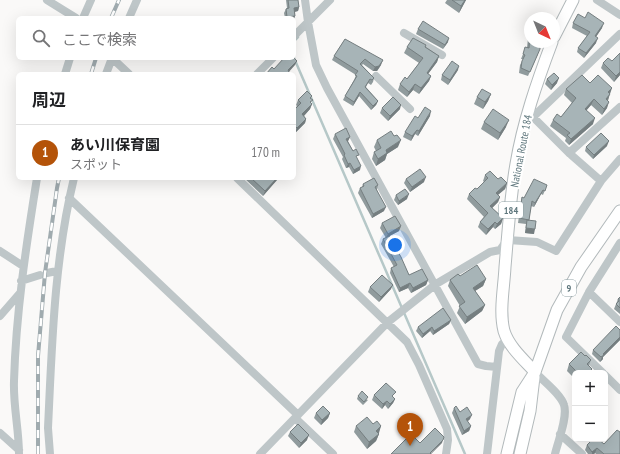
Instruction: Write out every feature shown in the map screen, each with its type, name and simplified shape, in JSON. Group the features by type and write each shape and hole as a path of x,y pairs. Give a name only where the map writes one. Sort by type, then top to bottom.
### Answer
{"highway":[{"path":"560,25 573,0"},
{"name":"National Route 184","path":"535,372 507,340 503,323 502,306 507,240 516,164 538,79 550,48"},
{"name":"9","path":"520,454 530,411 535,372 557,310 581,267 620,211"},
{"name":"9","path":"507,454 522,392 535,372"}],"street":[{"path":"47,0 73,16"},
{"path":"84,16 91,0"},
{"path":"130,16 137,0"},
{"path":"305,0 316,64 324,82 436,284 478,364 497,367"},
{"path":"296,34 330,0"},
{"path":"597,0 620,15"},
{"path":"404,33 442,55"},
{"path":"601,181 569,153 530,114 620,34"},
{"path":"66,72 69,60"},
{"path":"107,72 111,60"},
{"path":"114,60 127,72"},
{"path":"260,72 271,60"},
{"path":"376,76 410,109"},
{"path":"569,153 620,107"},
{"path":"260,454 388,322 436,284 490,252 500,250 507,240 537,242 556,251 601,181 620,159"},
{"path":"19,452 14,383 16,328 23,266 37,180"},
{"path":"50,454 48,428 57,271 69,198 74,180"},
{"path":"240,180 407,342 419,365 447,429 448,440 446,454"},
{"path":"69,198 296,416 333,454"},
{"path":"600,370 566,337 589,292 619,248"},
{"path":"0,252 23,266"},
{"path":"21,281 57,271"},
{"path":"589,292 620,322"},
{"path":"0,316 20,293"},
{"path":"487,454 499,351 502,344 507,340"},
{"path":"535,372 564,404 565,412 555,454"},
{"path":"608,378 620,390"},
{"path":"0,433 19,452"},
{"path":"560,434 582,454"}],"building":[{"path":"288,0 298,0 299,7 294,8 295,16 287,16 286,9 289,8"},
{"path":"452,0 465,0 461,6"},
{"path":"588,12 604,23 595,36 598,38 586,53 578,48 590,32 573,23 578,14 585,18"},
{"path":"423,21 449,38 445,45 418,29"},
{"path":"413,38 426,45 425,47 439,56 427,73 431,76 421,88 415,84 409,92 400,84 405,77 407,79 423,58 407,47"},
{"path":"345,39 383,60 379,66 375,67 365,59 360,64 374,78 372,80 370,79 365,87 378,101 373,106 360,92 354,102 345,96 357,76 355,75 358,71 334,56"},
{"path":"525,48 540,48 530,72 521,68 525,55 523,54"},
{"path":"620,53 620,72 616,76 603,63 608,58 612,61"},
{"path":"282,60 297,61 288,70 289,72 268,72 272,67 274,69"},
{"path":"452,61 459,66 450,80 442,75"},
{"path":"554,73 559,78 552,85 547,79"},
{"path":"582,75 590,83 598,75 612,88 608,92 610,94 606,99 609,102 604,109 594,99 585,109 595,118 571,139 567,135 570,133 553,120 557,114 561,117 576,98 566,89"},
{"path":"482,89 491,94 485,102 477,97"},
{"path":"307,91 312,96 310,98 313,100 310,102 312,104 302,114 306,119 297,128 296,108 301,103 298,100"},
{"path":"393,97 401,105 390,116 382,108"},
{"path":"425,107 431,111 419,131 417,130 412,136 405,132 415,116 418,118"},
{"path":"493,109 509,120 500,133 484,122"},
{"path":"346,128 350,137 346,139 353,151 356,149 359,155 356,156 361,166 354,170 350,163 348,164 344,155 345,154 335,134"},
{"path":"391,131 394,136 397,135 401,140 386,150 387,153 378,159 374,152 381,148 377,140"},
{"path":"601,133 609,141 594,155 586,147"},
{"path":"420,169 426,177 412,187 406,179"},
{"path":"490,171 498,179 501,177 507,183 496,193 500,197 490,206 503,218 497,224 495,222 488,229 480,222 488,213 469,194 475,188 477,189 488,178 485,175"},
{"path":"374,178 378,185 375,187 386,207 373,214 360,188 364,186 363,184"},
{"path":"534,179 547,185 545,191 543,190 535,203 532,201 529,220 519,218 522,197 524,198"},
{"path":"253,180 275,180 265,191"},
{"path":"405,189 409,194 399,201 396,195"},
{"path":"395,216 401,226 388,234 382,223"},
{"path":"527,220 536,221 535,229 526,228"},
{"path":"389,236 409,275 422,269 428,280 413,288 410,283 400,288 391,268 397,265 383,239"},
{"path":"477,265 486,279 473,288 485,305 467,317 459,306 465,302 450,280 458,274 460,276"},
{"path":"382,275 393,285 381,297 370,287"},
{"path":"620,297 620,308 616,304"},
{"path":"443,308 451,320 434,331 432,327 423,334 418,327"},
{"path":"616,326 620,330 620,337 601,357 593,350"},
{"path":"581,352 591,360 587,364 592,369 575,370 569,364"},
{"path":"386,383 396,392 392,396 395,399 390,404 387,401 383,404 374,395"},
{"path":"362,391 368,397 364,402 358,396"},
{"path":"323,406 330,413 322,420 316,413"},
{"path":"456,406 460,412 467,407 472,415 466,419 471,426 464,431 454,408"},
{"path":"367,417 373,424 377,421 381,426 376,431 379,434 369,442 356,426"},
{"path":"298,424 309,435 301,443 290,432"},
{"path":"435,428 444,437 443,440 430,453 431,454 391,454 411,434 420,443"},
{"path":"617,430 620,432 620,454 604,454 597,448 592,452 587,445 590,442 602,442 604,444 608,442 608,440"}],"waterway":[{"path":"295,60 465,454"}],"railway":[{"path":"112,16 119,0"},
{"path":"92,72 95,60"},
{"path":"38,454 38,356 45,273 59,180"}],"place":[{"name":"あい川保育園","path":"410,446"}]}
